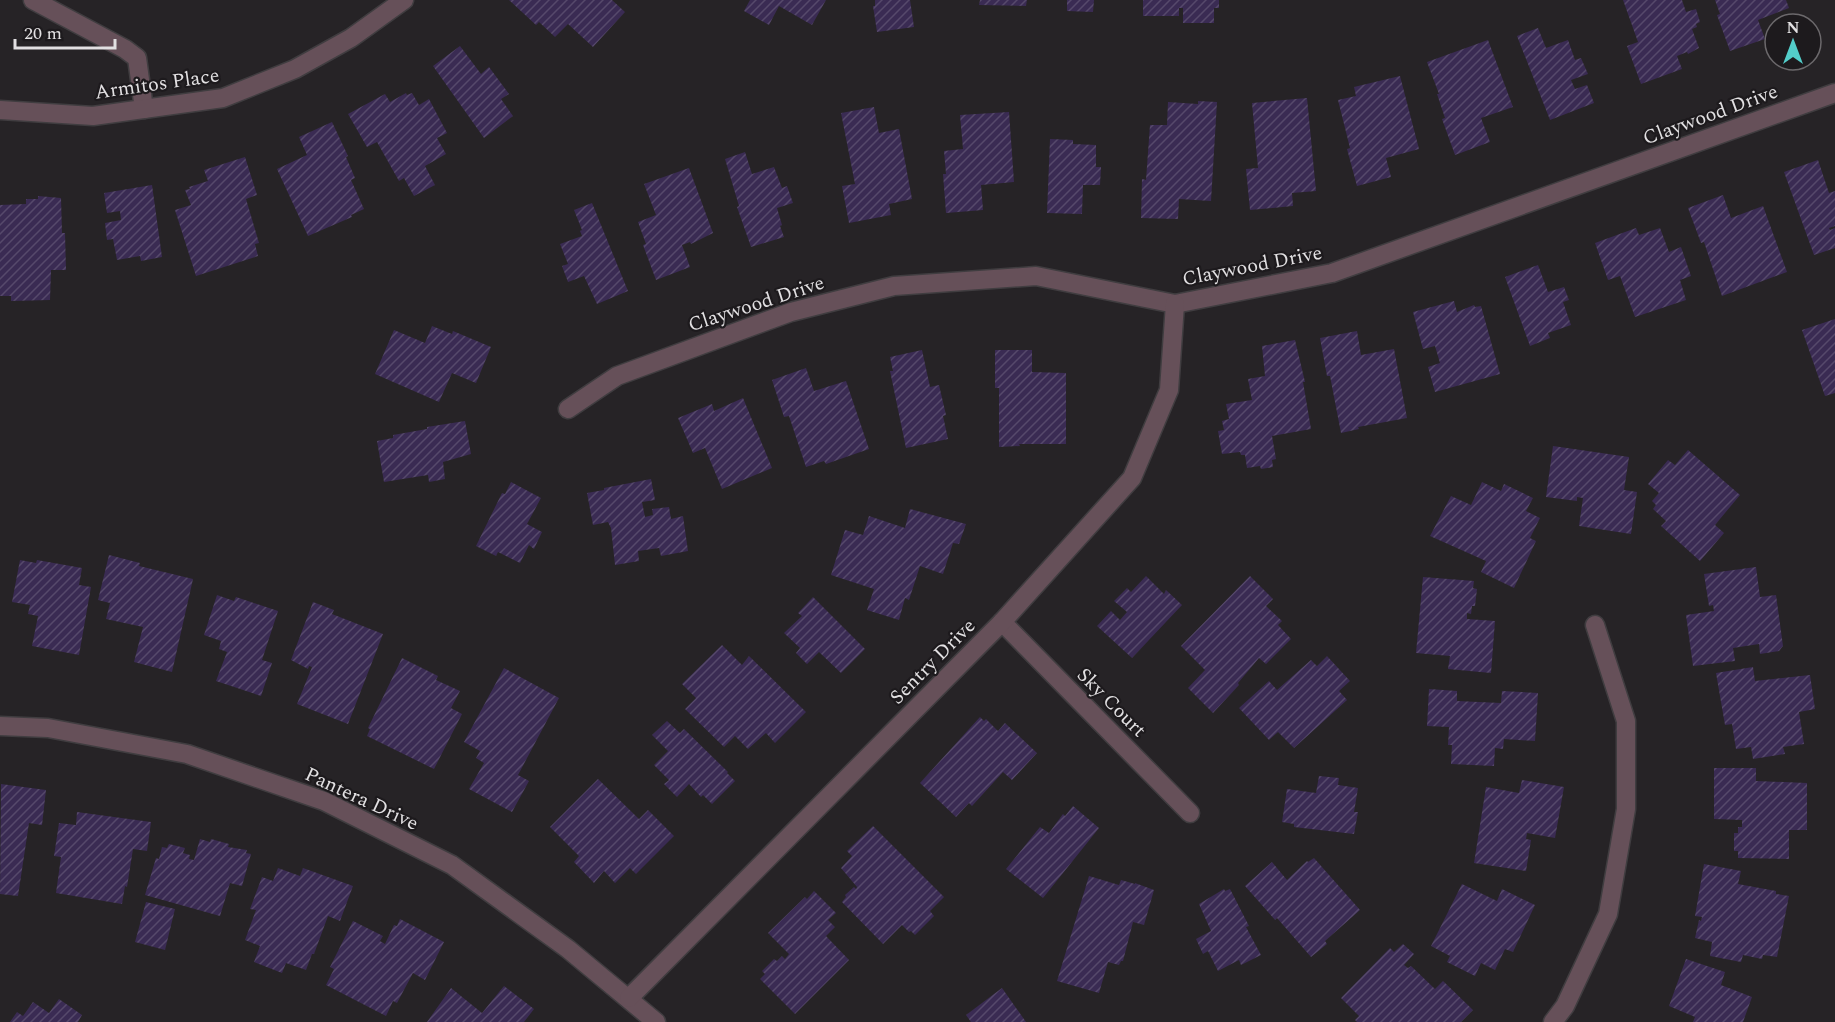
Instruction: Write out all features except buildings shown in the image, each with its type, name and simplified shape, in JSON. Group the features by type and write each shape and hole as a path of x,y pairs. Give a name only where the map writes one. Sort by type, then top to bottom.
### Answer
{"street":[{"path":"33,0 125,49 136,58 144,109"},
{"name":"Armitos Place","path":"0,110 93,116 223,98 295,69 351,38 404,0"},
{"name":"Claywood Drive","path":"568,410 617,376 791,312 894,286 1036,276 1175,304 1332,273 1835,93"},
{"name":"Sentry Drive","path":"629,998 1002,622 1132,478 1169,390 1175,304"},
{"name":"Sky Court","path":"1002,622 1190,813"},
{"path":"1553,1022 1564,1006 1608,914 1626,809 1626,721 1596,625"},
{"name":"Pantera Drive","path":"0,726 48,728 187,754 324,801 452,865 568,949 656,1022"}]}
